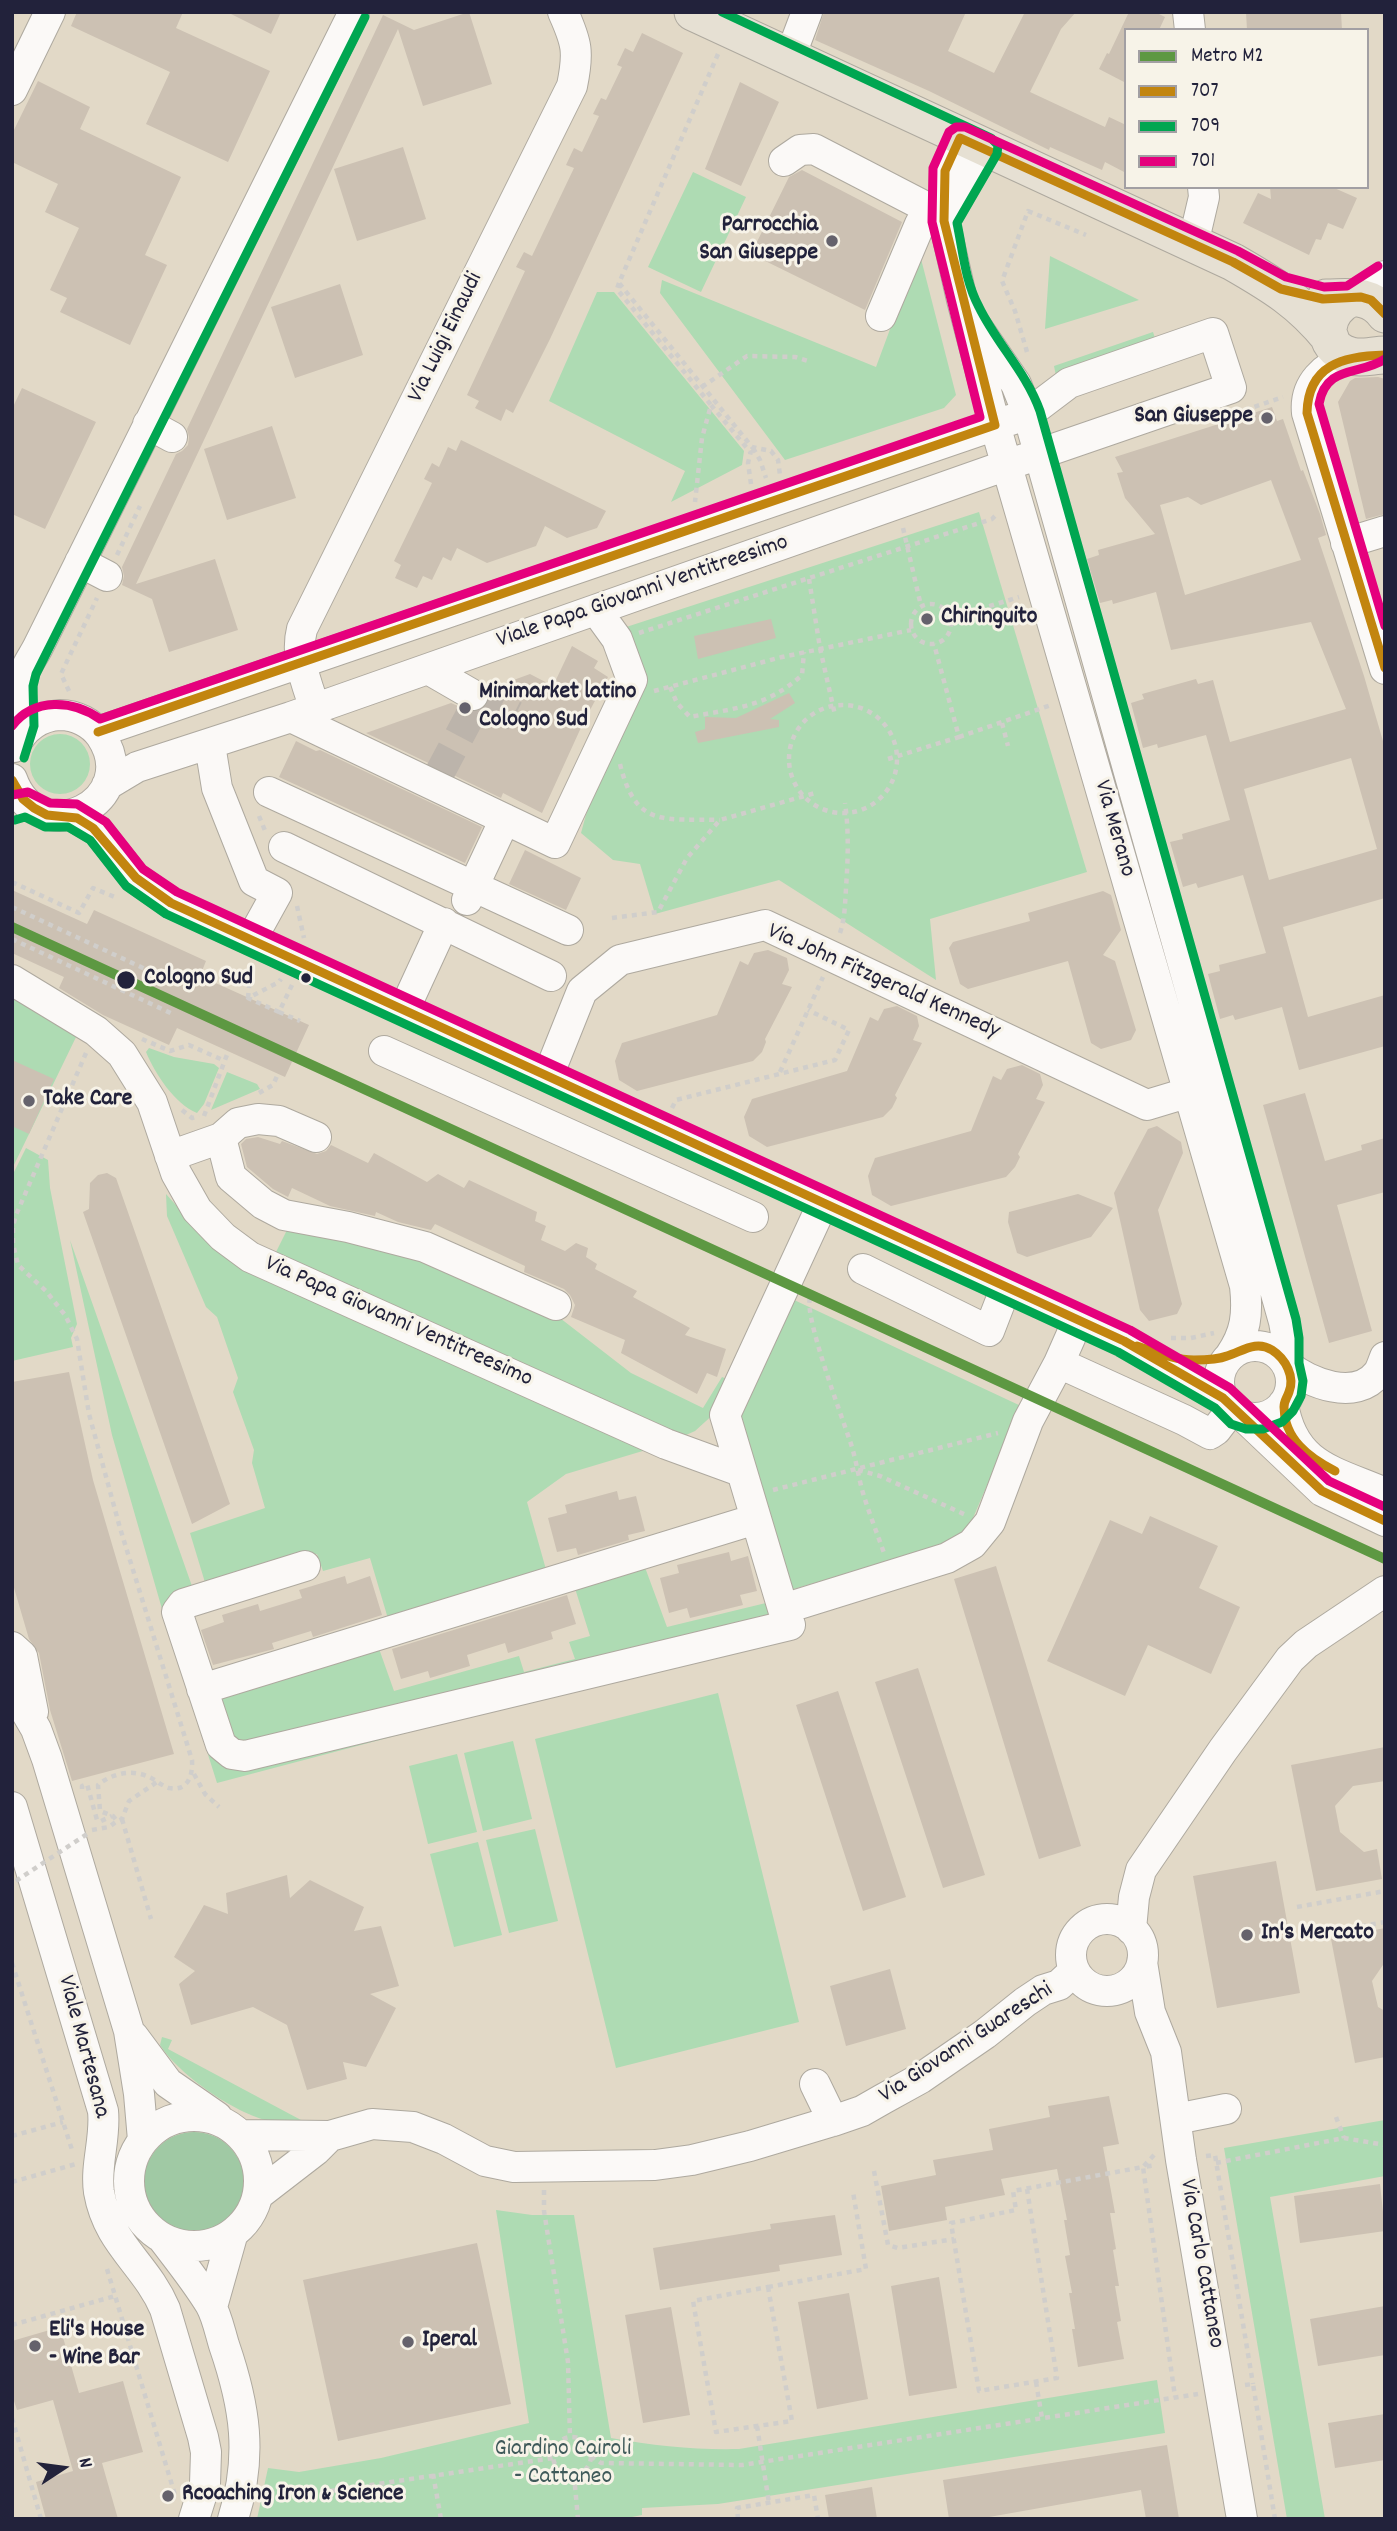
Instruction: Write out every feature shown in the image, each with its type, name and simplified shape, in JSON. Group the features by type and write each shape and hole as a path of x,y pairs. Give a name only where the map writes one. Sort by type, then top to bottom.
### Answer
{"main road":[{"path":"693,12 1233,262 1281,289 1357,353"},
{"path":"1281,289 1323,299 1368,298"},
{"path":"1368,298 1362,297 1371,300 1385,312"},
{"path":"1357,353 1328,328 1334,309 1368,298"}],"street":[{"path":"12,90 50,12"},
{"path":"16,746 22,724 21,685 25,669 80,562 160,431 327,86 354,12"},
{"name":"Via Luigi Einaudi","path":"300,663 298,645 302,629 572,86 576,68 576,41 563,12"},
{"path":"790,57 807,12"},
{"path":"881,316 973,143"},
{"path":"784,161 800,150 814,149 923,206 932,223"},
{"path":"1193,244 1204,197 1203,189"},
{"name":"Via Merano","path":"932,223 962,300 995,425 1245,1286 1248,1310 1245,1329 1241,1341 1230,1356"},
{"path":"1368,298 1385,276"},
{"name":"Via Merano","path":"962,300 1021,392 1028,414 1284,1322 1287,1365"},
{"name":"Viale Papa Giovanni Ventitreesimo","path":"71,815 87,809 137,767 210,745 428,669 599,615 897,503 1231,388 1213,333 1069,383 1028,414 98,732"},
{"path":"1357,353 1308,390 1307,414 1385,669"},
{"path":"884,463 897,503"},
{"path":"1346,543 1385,531"},
{"path":"80,562 107,576"},
{"path":"300,663 303,713 555,844 632,680 617,639 599,615"},
{"path":"373,638 389,682"},
{"path":"38,647 44,700 50,709 59,715 86,722 106,743 111,760 104,792 103,827 112,846"},
{"path":"428,669 472,695"},
{"path":"16,746 35,722 59,715"},
{"path":"210,745 217,788 254,881 277,893 254,941"},
{"path":"269,792 470,894 568,930"},
{"path":"17,797 47,815 71,815 98,831 131,872 150,890 171,903 1124,1342 1232,1408 1322,1491 1385,1521"},
{"path":"470,894 505,819"},
{"path":"284,847 551,976"},
{"path":"404,1010 444,923"},
{"name":"Via John Fitzgerald Kennedy","path":"545,1125 582,991 620,960 765,925 1147,1105 1190,1092"},
{"name":"Via Papa Giovanni Ventitreesimo","path":"12,980 96,1031 122,1054 152,1102 176,1173 197,1210 223,1237 250,1257 666,1444 748,1496"},
{"path":"384,1051 753,1217"},
{"path":"206,1187 170,1156 212,1123 238,1123 258,1119 279,1121 316,1137"},
{"path":"212,1123 231,1177 263,1204 284,1215 348,1227 425,1247 556,1305"},
{"path":"666,1444 700,1437 725,1415 823,1203"},
{"path":"863,1269 989,1331 1006,1287"},
{"path":"305,1566 183,1604 177,1612 221,1745 232,1754 245,1756 787,1617 947,1558 972,1544 990,1522 1028,1421 1078,1320"},
{"path":"1124,1342 1175,1359 1198,1360 1230,1356"},
{"path":"1287,1365 1291,1381 1289,1393 1274,1413 1261,1417 1232,1408 1219,1386 1224,1362 1244,1347 1256,1345 1268,1348 1279,1355 1287,1365 1321,1385 1339,1388 1359,1386 1378,1374 1385,1357"},
{"path":"1059,1363 1210,1434 1232,1408"},
{"path":"1283,1404 1286,1424 1292,1438 1312,1461 1385,1493"},
{"path":"725,1415 787,1617"},
{"path":"202,1689 748,1496"},
{"path":"1118,1924 1135,1898 1141,1870 1290,1659 1307,1644 1385,1591"},
{"path":"12,1647 22,1656 36,1729"},
{"name":"Viale Martesana","path":"12,1688 36,1729 129,2031 143,2140 130,2166 130,2197 134,2212 163,2239 212,2307 234,2376 245,2428 244,2475 233,2519"},
{"name":"Viale Martesana","path":"12,1807 103,2111 104,2131 98,2172 104,2212 114,2235 162,2301 203,2437 207,2461 205,2484 185,2510"},
{"path":"1105,1991 1117,1990 1137,1975 1142,1962 1142,1949 1138,1937 1118,1924 1092,1922 1075,1937 1071,1949 1074,1971 1084,1983 1095,1989 1105,1991 1134,1996 1150,2012"},
{"name":"Via Carlo Cattaneo","path":"1142,1962 1150,2012 1166,2052 1181,2160 1242,2519"},
{"name":"Via Giovanni Guareschi","path":"232,2128 330,2136 372,2124 401,2125 444,2139 477,2157 502,2166 545,2168 655,2165 692,2160 762,2143 862,2111 921,2078 985,2034 1025,2002 1043,1990 1059,1984 1074,1971"},
{"name":"Viale Martesana","path":"129,2031 168,2083 232,2128 253,2151 259,2170 259,2194"},
{"path":"815,2084 833,2121"},
{"path":"1177,2119 1226,2109"},
{"path":"143,2140 151,2131 170,2120 188,2115 201,2115 232,2128"},
{"name":"Via Giovanni Guareschi","path":"259,2194 330,2136"},
{"path":"212,2307 232,2236 250,2217 259,2194"},
{"name":"Viale Martesana","path":"163,2239 184,2246 202,2247 232,2236"}],"path":[{"path":"719,52 617,289 711,405 760,460 768,484"},
{"path":"1030,359 1002,281 1028,211 1086,235"},
{"path":"620,283 751,450 771,451 778,460 781,479"},
{"path":"702,387 747,356 795,357 811,362"},
{"path":"694,507 702,438 711,405"},
{"path":"751,450 748,463 751,489"},
{"path":"897,503 921,606"},
{"path":"599,615 621,618 634,634 908,548 992,519 1004,507"},
{"path":"809,579 820,648 835,715"},
{"path":"950,618 1044,589"},
{"path":"939,605 950,618 949,632 940,642 922,643 911,630 912,616 921,606 939,605"},
{"path":"647,680 651,692 820,648 911,630"},
{"path":"934,644 959,737"},
{"path":"670,687 677,703 690,717 737,709 785,691 802,675 804,652"},
{"path":"888,759 1062,701"},
{"path":"833,705 852,705 869,711 883,722 893,738 897,756 896,768 887,790 869,806 846,813 827,811 810,802 794,783 790,770 789,755 798,728 807,717 833,705"},
{"path":"1002,723 1008,746"},
{"path":"619,758 634,803 658,818 720,820 815,793"},
{"path":"780,1072 832,958 845,918 849,836 845,803"},
{"path":"612,918 659,912 687,858 720,820"},
{"path":"12,882 79,913 93,888 121,900"},
{"path":"12,907 186,988"},
{"path":"12,939 175,1015"},
{"path":"248,998 254,941"},
{"path":"672,1109 676,1100 835,1060 849,1030 808,1010"},
{"path":"136,1036 170,1051 189,1045 225,1061"},
{"path":"90,1045 16,1215 13,1226 14,1258 65,1315 77,1339 89,1413 120,1528 192,1760 193,1773 190,1781 178,1787 169,1788 142,1774 130,1773 120,1774 98,1785 100,1811 117,1818 151,1919"},
{"path":"174,1103 192,1118 212,1123 228,1052"},
{"path":"255,1094 273,1085 278,1074"},
{"path":"808,1302 887,1562 898,1574"},
{"path":"748,1496 1009,1430 1028,1421"},
{"path":"857,1470 880,1476 973,1518 990,1522"},
{"path":"193,1773 205,1794 219,1807"},
{"path":"97,1774 101,1782"},
{"path":"117,1818 99,1821 87,1784 82,1786 94,1829 109,1827 117,1818 129,1801 157,1782"},
{"path":"16,1881 90,1832"},
{"path":"1297,1907 1385,1891"},
{"path":"1302,1937 1385,1922"},
{"path":"12,1963 76,2164"},
{"path":"1336,2118 1344,2138"},
{"path":"12,2136 64,2122"},
{"path":"1216,2162 1344,2138 1385,2145"},
{"path":"12,2182 87,2161"},
{"path":"1027,2189 1058,2378 979,2390 951,2223 1016,2210 1013,2191 1143,2167 1175,2397"},
{"path":"545,2168 544,2211 568,2362 570,2438"},
{"path":"874,2171 887,2245 898,2248 954,2239"},
{"path":"768,2287 792,2421 716,2432 693,2301 768,2287 866,2269 853,2192"},
{"path":"106,2264 185,2510"},
{"path":"12,2325 115,2296"},
{"path":"1036,2382 1042,2418"},
{"path":"591,2456 586,2468 574,2475 561,2472 553,2458 558,2443 570,2438 583,2442 591,2456 601,2463 742,2465 1253,2384 1275,2519"},
{"path":"12,2418 41,2519"},
{"path":"757,2426 769,2503"},
{"path":"330,2491 553,2458"},
{"path":"433,2474 441,2519"},
{"path":"574,2475 578,2519"},
{"path":"738,2519 737,2508 814,2495 818,2519"}],"green space":[{"path":"693,172 746,197 701,292 648,267"},
{"path":"919,251 956,395 944,408 785,460 660,293 662,280 876,367"},
{"path":"1050,256 1139,300 1045,329"},
{"path":"597,292 614,292 744,451 742,465 671,502 685,471 549,401"},
{"path":"1153,332 1156,341 1056,376 1054,366"},
{"path":"979,512 1087,872 930,919 936,980 779,880 655,914 640,864 613,860 581,833 595,782 634,691 614,631"},
{"path":"60,734 77,739 85,747 90,764 85,781 77,789 60,794 43,789 35,781 30,764 35,747 43,739"},
{"name":"Take Care","path":"12,994 78,1033 12,1169"},
{"path":"149,1048 174,1057 214,1064 219,1068 204,1104 197,1113 181,1103 167,1087 146,1052"},
{"path":"227,1072 257,1084 260,1089 211,1110"},
{"path":"26,1148 48,1160 50,1188 77,1324 71,1338 73,1347 12,1361 12,1176"},
{"path":"166,1194 217,1251 263,1278 290,1224 437,1258 547,1308 631,1373 703,1408 722,1377 731,1381 716,1412 695,1431 666,1444 566,1474 527,1502 547,1573 389,1622 370,1558 323,1571 317,1554 207,1589 190,1533 265,1508 252,1463 254,1450 233,1392 238,1378 217,1317 206,1307 167,1216"},
{"path":"70,1240 193,1589 180,1594 208,1694 377,1643 394,1691 519,1656 524,1672 575,1659 569,1642 590,1636 573,1582 643,1562 667,1627 770,1602 777,1635 217,1783 162,1609 112,1435"},
{"path":"792,1299 1021,1406 973,1518 965,1530 943,1545 787,1591 733,1418"},
{"path":"718,1693 799,2022 616,2068 535,1739"},
{"path":"513,1741 532,1819 483,1831 464,1753"},
{"path":"457,1754 477,1832 428,1844 409,1766"},
{"path":"535,1829 558,1921 509,1933 486,1840"},
{"path":"478,1842 502,1935 454,1947 430,1854"},
{"path":"162,2037 172,2040 168,2049 301,2120 274,2122 227,2103 195,2081 169,2057 160,2045"},
{"path":"1385,2120 1385,2176 1270,2197 1325,2519 1287,2519 1224,2148"},
{"path":"194,2132 213,2136 230,2146 240,2163 244,2182 240,2201 230,2218 213,2228 194,2232 175,2228 158,2218 148,2201 144,2182 148,2163 158,2146 175,2136"},
{"name":"Giardino Cairoli - Cattaneo","path":"496,2210 532,2215 574,2215 611,2438 675,2447 739,2449 1157,2380 1165,2433 718,2504 642,2508 642,2515 622,2519 257,2519 268,2468 299,2472 381,2458 529,2423"}],"building":[{"path":"77,12 183,12 176,28 270,71 228,162 146,124 170,72 71,26"},
{"path":"227,12 281,12 271,34"},
{"path":"469,12 492,84 423,106 398,29 136,584 215,559 238,630 169,652 152,599 122,585 122,567 176,454 188,445 187,429 383,15 414,30"},
{"path":"824,12 966,12 948,51 994,73 1025,12 1076,12 1061,29 1030,92 1105,127 1109,117 1124,124 1124,172 1105,162 1102,170 1050,147 1049,150 929,91 815,40"},
{"path":"1129,12 1155,12 1165,17 1160,28 1124,28 1124,82 1099,69 1107,53 1109,54"},
{"path":"1246,12 1341,12 1342,28 1247,28"},
{"path":"642,33 683,53 550,339 513,413 506,409 501,421 475,408 479,401 467,395 525,271 516,267 524,252 532,256 574,168 566,165 574,148 582,152 599,116 593,114 601,98 606,100 622,67 617,65 625,48 633,52"},
{"path":"38,81 90,107 80,129 181,177 145,255 167,265 130,345 60,312 67,298 50,290 79,228 45,212 58,184 12,162 12,134"},
{"path":"740,82 779,102 741,186 705,169"},
{"path":"403,147 426,219 357,241 334,169"},
{"name":"Parrocchia San Giuseppe","path":"802,170 902,222 865,310 751,254 789,177"},
{"path":"1270,189 1337,189 1357,198 1343,229 1328,223 1321,240 1316,239 1309,255 1243,223 1258,193 1271,199"},
{"path":"340,284 363,355 295,378 271,307"},
{"path":"1355,378 1385,379 1385,514 1366,519 1338,402 1350,381"},
{"path":"22,388 96,422 45,529 12,514 12,409"},
{"path":"1272,407 1277,421 1283,419 1320,514 1326,535 1318,538 1385,748 1385,898 1283,927 1308,1017 1385,995 1385,1046 1299,1070 1282,1007 1235,1020 1233,1015 1220,1019 1208,974 1220,971 1219,965 1266,953 1243,875 1198,888 1196,883 1183,887 1170,842 1183,839 1182,834 1230,820 1206,735 1158,748 1157,744 1143,748 1131,703 1144,699 1142,694 1196,679 1198,684 1213,680 1230,742 1346,709 1311,622 1171,650 1156,592 1113,604 1112,600 1100,603 1087,559 1099,555 1098,550 1155,534 1125,498 1117,473 1123,472 1115,457","holes":["1271,480 1301,560 1185,595 1160,505 1188,497 1201,505","1351,758 1377,849 1269,880 1244,789"]},
{"path":"272,426 296,498 227,520 204,449"},
{"path":"461,440 606,511 597,528 567,538 545,526 536,546 487,563 457,548 451,561 443,557 432,580 423,576 417,588 395,578 401,565 394,561 432,483 424,479 432,463 439,467 448,447 456,451"},
{"path":"771,619 776,638 698,659 694,636"},
{"path":"572,646 598,661 594,668 608,677 584,721 542,813 503,793 501,798 366,733 451,703 472,712 481,710 488,703 489,689 530,674 553,686"},
{"path":"789,693 795,703 770,719 779,720 779,727 698,743 695,732 705,729 705,717 736,718"},
{"path":"296,741 482,827 465,863 279,777"},
{"path":"525,850 581,878 566,910 509,884"},
{"path":"12,890 87,924 94,910 206,961 200,976 309,1025 285,1077 177,1028 169,1045 103,1015 59,988 64,977 12,953"},
{"path":"1103,891 1111,895 1121,930 1103,955 1115,961 1136,1030 1131,1040 1101,1049 1091,1043 1068,961 968,989 960,984 949,948 953,942 1030,921 1028,913"},
{"path":"768,950 787,958 789,970 782,984 792,987 765,1039 762,1052 753,1061 637,1091 619,1080 615,1061 622,1043 717,1015 740,961 748,965 754,953"},
{"path":"897,1006 917,1016 919,1026 913,1040 922,1043 895,1095 897,1098 892,1108 883,1117 767,1147 749,1136 744,1117 752,1099 847,1071 870,1017 878,1021 884,1009"},
{"path":"12,1060 54,1079 29,1134 12,1126"},
{"path":"1022,1065 1040,1074 1043,1085 1036,1099 1045,1102 1018,1154 1020,1157 1015,1167 1006,1177 891,1206 872,1195 868,1176 875,1158 971,1131 993,1076 1001,1080 1007,1069"},
{"path":"1305,1093 1325,1161 1362,1150 1361,1145 1385,1138 1385,1192 1337,1205 1372,1331 1329,1343 1263,1105"},
{"path":"1157,1126 1181,1142 1183,1153 1158,1210 1182,1304 1177,1314 1149,1321 1140,1310 1114,1193 1148,1129"},
{"path":"258,1137 280,1144 282,1141 317,1154 326,1151 331,1145 368,1163 374,1153 427,1182 438,1174 464,1188 469,1180 537,1212 535,1221 546,1226 541,1240 565,1251 576,1243 588,1248 586,1257 597,1264 595,1269 637,1291 633,1297 690,1328 685,1335 726,1349 717,1377 707,1373 697,1394 621,1353 625,1340 571,1317 575,1305 564,1289 524,1272 525,1266 435,1224 431,1230 398,1222 376,1212 375,1216 330,1206 292,1188 288,1197 273,1189 247,1167 241,1144 246,1139"},
{"path":"107,1173 116,1178 230,1504 192,1524 83,1212 89,1209 90,1183 98,1175"},
{"path":"1078,1194 1113,1208 1091,1237 1027,1257 1017,1253 1008,1222 1009,1212"},
{"path":"69,1372 93,1480 174,1754 72,1781 50,1710 39,1653 29,1639 12,1581 12,1382"},
{"path":"617,1491 619,1500 636,1496 645,1531 628,1535 629,1540 578,1555 576,1548 557,1552 548,1518 567,1513 565,1505"},
{"path":"1150,1516 1218,1546 1199,1588 1240,1607 1211,1674 1148,1645 1125,1696 1047,1661 1110,1520 1142,1534"},
{"path":"729,1552 731,1561 748,1556 757,1591 740,1595 743,1605 690,1618 687,1608 669,1613 660,1578 679,1573 677,1565"},
{"path":"996,1566 1081,1846 1039,1859 954,1579"},
{"path":"345,1576 347,1584 370,1576 382,1615 313,1637 311,1631 272,1643 274,1649 213,1665 201,1630 224,1622 222,1615 258,1604 260,1611 302,1598 299,1590"},
{"path":"567,1595 576,1624 551,1632 553,1639 508,1653 505,1643 467,1655 470,1666 430,1678 428,1671 401,1679 392,1649"},
{"path":"918,1668 985,1875 943,1888 875,1682"},
{"path":"838,1691 906,1897 863,1911 796,1705"},
{"path":"1385,1747 1385,1781 1353,1786 1335,1806 1340,1832 1364,1852 1377,1849 1382,1879 1316,1891 1291,1765"},
{"name":"In's Mercato","path":"1276,1861 1300,1993 1217,2008 1193,1876"},
{"path":"287,1875 290,1898 310,1880 364,1907 354,1931 381,1926 399,1986 370,1994 396,2008 366,2067 343,2062 347,2079 307,2090 287,2025 253,2007 191,2025 179,1984 195,1971 174,1957 204,1905 228,1914 226,1893"},
{"path":"1385,1928 1385,1962 1372,1981 1378,2007 1385,2011 1385,2057 1355,2063 1331,1939"},
{"path":"890,1969 906,2029 846,2046 830,1986"},
{"path":"1109,2096 1119,2144 1103,2147 1115,2213 1110,2213 1119,2286 1115,2286 1121,2321 1117,2322 1124,2359 1078,2367 1069,2293 1072,2293 1065,2256 1070,2255 1064,2220 1067,2220 1057,2169 1001,2179 1005,2195 945,2207 947,2220 889,2231 881,2186 936,2175 933,2160 993,2150 989,2129 1050,2117 1048,2106"},
{"path":"1380,2184 1385,2231 1300,2243 1294,2196"},
{"path":"835,2215 842,2255 779,2265 780,2271 660,2290 653,2248 771,2229 770,2224"},
{"name":"Iperal","path":"477,2243 511,2404 338,2441 303,2280"},
{"path":"939,2277 957,2388 909,2396 891,2286"},
{"path":"849,2293 868,2399 817,2409 798,2302"},
{"path":"1385,2306 1385,2355 1318,2366 1310,2319"},
{"path":"671,2307 690,2415 643,2423 625,2315"},
{"path":"60,2327 79,2393 123,2381 143,2452 102,2463 118,2519 46,2519 36,2482 73,2471 53,2400 17,2410 12,2395 12,2341"},
{"path":"1385,2414 1385,2460 1335,2468 1328,2423"},
{"path":"1167,2445 1179,2519 1146,2519 1141,2490 978,2519 949,2519 943,2480"},
{"path":"872,2487 877,2519 829,2519 825,2495"}],"tunnel":[{"path":"473,695 515,716"},
{"path":"438,776 479,699"}],"metro line":[{"name":"M2","path":"12,927 1385,1559"}],"transit line":[{"name":"709","path":"15,820 25,817 45,827 68,827 90,840 126,886 166,914 1118,1352 1215,1408 1231,1424 1246,1429 1263,1429 1282,1422 1293,1411 1301,1396 1303,1381 1296,1319 1040,411 1027,383 986,320 967,276 957,223 997,154 998,145 991,138 722,12"},
{"name":"709","path":"24,758 34,726 33,686 36,674 365,17"},
{"name":"701","path":"12,726 31,710 54,704 78,708 100,719 980,417 932,222 933,168 949,132 956,127 965,127 1238,251 1286,277 1324,287 1347,286 1378,266"},
{"name":"707","path":"98,732 995,425 944,221 945,171 960,138 1233,262 1281,289 1323,299 1361,297 1371,300 1385,314"},
{"name":"707","path":"1385,355 1355,358 1331,366 1314,384 1307,413 1385,668"},
{"name":"701","path":"1385,359 1336,377 1323,391 1319,404 1385,626"},
{"name":"707","path":"12,780 23,799 34,808 47,815 77,818 93,828 136,878 171,903 1124,1341 1223,1398 1322,1491 1385,1521"},
{"name":"701","path":"12,795 28,792 50,803 77,804 106,822 143,869 177,892 1130,1330 1230,1388 1329,1481 1385,1507"},
{"name":"707","path":"1137,1346 1187,1360 1219,1358 1255,1346 1272,1350 1285,1363 1290,1374 1291,1386 1284,1407 1288,1429 1307,1453 1335,1471"}],"place":[{"name":"Parrocchia San Giuseppe","path":"832,241"},
{"name":"San Giuseppe","path":"1267,418"},
{"name":"Chiringuito","path":"927,619"},
{"name":"Minimarket latino Cologno Sud","path":"465,708"},
{"name":"Cologno Sud","path":"126,980"},
{"name":"Take Care","path":"29,1101"},
{"name":"In's Mercato","path":"1247,1935"},
{"name":"Iperal","path":"408,2342"},
{"name":"Eli's House - Wine Bar","path":"35,2346"},
{"name":"Rcoaching Iron & Science","path":"168,2496"}]}
